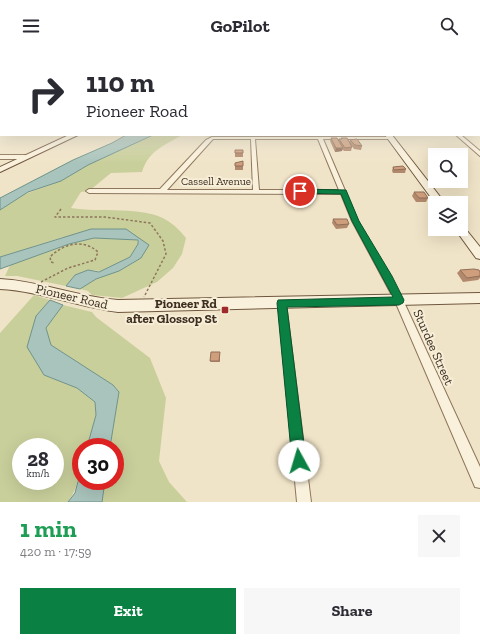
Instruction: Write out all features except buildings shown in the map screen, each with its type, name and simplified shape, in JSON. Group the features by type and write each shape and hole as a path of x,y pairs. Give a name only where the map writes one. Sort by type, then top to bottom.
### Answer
{"main road":[{"path":"0,170 73,136"},
{"path":"389,137 435,196"},
{"path":"465,236 480,255"},
{"name":"Pioneer Road","path":"0,284 32,286 106,305 140,306 480,298"}],"street":[{"path":"459,136 480,154"},
{"path":"162,191 208,140 215,138 389,137"},
{"path":"253,138 256,191"},
{"name":"Sturdee Street","path":"320,138 355,221 389,279 399,300 480,482"},
{"path":"0,157 25,157"},
{"name":"Cassell Avenue","path":"89,191 344,192"},
{"path":"282,303 304,502"}],"path":[{"path":"61,209 55,217 126,218 150,223 163,241 166,254 140,306"},
{"path":"32,286 68,268 95,260 98,252 90,245 77,243 65,246 54,252 50,257 51,262 54,262"}],"green space":[{"path":"151,136 180,136 158,149 149,158 142,172 111,173 89,191 81,192 71,208 121,210 147,213 168,221 186,238 182,254 173,268 157,282 122,298 92,295 88,291 80,289 96,279 119,271 141,258 138,238 63,237 0,257 0,210 25,194 61,181 88,165"},
{"path":"202,136 384,137 214,137"},
{"path":"94,238 137,239 138,244 130,257 101,271 88,270 75,275 66,286 17,276 5,276 10,265 69,244"},
{"path":"34,295 50,300 36,316 44,375 77,388 95,402 96,415 90,438 72,438 72,490 75,490 68,502 0,502 0,333"},
{"path":"63,305 92,312 96,317 150,358 166,398 159,461 169,482 187,502 102,502 104,490 124,490 124,438 111,438 119,392 113,385 51,345 46,328"}],"water":[{"path":"124,136 151,136 88,165 61,181 28,192 0,210 0,198 73,160"},
{"path":"91,229 126,229 149,245 141,258 119,271 96,279 80,289 66,286 75,275 88,270 99,272 130,257 138,244 138,240 94,238 69,244 0,269 0,257"},
{"path":"50,300 63,305 46,328 51,345 113,385 119,392 111,438 90,438 96,415 95,402 77,388 44,375 27,347 36,316"},
{"path":"76,490 104,490 102,502 68,502"}],"place":[{"name":"Pioneer Rd after Glossop St","path":"225,310"}],"route":[{"path":"299,461 282,303 399,300 379,261 355,221 344,192 300,191"}]}
